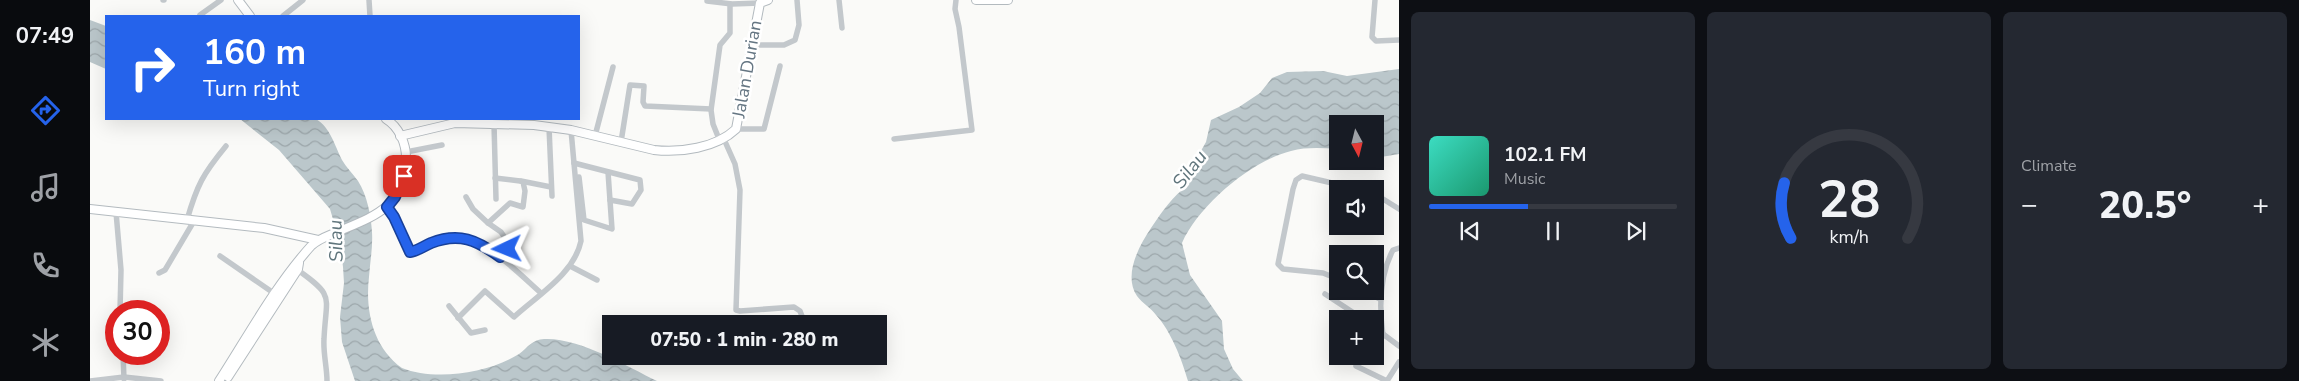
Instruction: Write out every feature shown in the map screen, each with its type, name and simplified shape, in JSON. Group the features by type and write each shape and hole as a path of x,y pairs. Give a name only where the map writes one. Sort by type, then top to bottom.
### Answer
{"main road":[{"path":"238,0 249,15"},
{"name":"Jalan Durian","path":"400,136 455,121 513,122 571,130 654,150 666,151 703,146 736,129 760,3 768,0"},
{"path":"976,0 1008,0"},
{"path":"219,381 296,267 318,240 378,215 395,197 404,176 406,152 391,120"},
{"path":"90,209 264,228 318,240"},
{"path":"226,381 275,297"}],"street":[{"path":"200,15 221,0"},
{"path":"284,15 303,0"},
{"path":"369,0 370,15"},
{"path":"753,45 784,45 795,40 798,25 797,0"},
{"path":"839,0 842,28"},
{"path":"894,139 972,130 955,9 956,0"},
{"path":"1376,0 1372,37 1376,41 1399,40"},
{"path":"707,1 730,4 760,3"},
{"path":"730,4 730,31 720,45 712,109 713,124 735,164 740,190 736,310 794,307 800,311 802,315"},
{"path":"736,129 764,129 780,66"},
{"path":"595,136 613,67"},
{"path":"621,142 630,85 644,86 644,106 712,109"},
{"path":"490,122 496,199"},
{"path":"549,127 552,196"},
{"path":"571,130 584,220 613,228 608,172"},
{"path":"406,152 442,145"},
{"path":"160,273 166,270 190,221 198,184 226,146"},
{"path":"576,164 640,180 641,190 632,204 610,200"},
{"path":"458,318 485,291 512,317 570,266 576,258 581,241 576,164"},
{"path":"1329,182 1302,176 1296,180 1278,264 1283,268 1329,275"},
{"path":"495,178 551,187"},
{"path":"488,223 510,203 522,207 525,191 523,182 520,181"},
{"path":"466,198 474,210 488,223 502,232 509,244 500,257"},
{"path":"1384,200 1399,209"},
{"path":"387,207 394,217 410,252 446,238 460,236 475,242 500,257 541,293"},
{"path":"116,212 121,270 120,300"},
{"path":"1384,279 1388,259 1393,250 1399,248"},
{"path":"220,256 275,297"},
{"path":"570,266 597,280"},
{"path":"296,267 321,288 328,302 324,345 327,381"},
{"path":"1325,294 1349,310"},
{"path":"449,306 470,333 485,330"},
{"path":"1384,336 1399,346"},
{"path":"1356,366 1387,381 1399,362"},
{"path":"123,365 124,379"},
{"path":"90,381 124,379 161,381"}],"water":[{"path":"90,20 105,26 105,69 90,62"},
{"path":"1399,69 1399,154 1384,156 1384,115 1329,115 1329,149 1297,150 1276,156 1243,174 1213,200 1190,229 1182,243 1190,275 1222,321 1224,349 1233,369 1243,381 1188,381 1171,337 1154,312 1141,301 1133,288 1132,270 1142,243 1163,210 1172,199 1189,185 1194,163 1206,142 1211,120 1239,107 1260,93 1272,78 1287,72 1323,71 1347,76"},
{"path":"241,120 318,120 329,132 342,160 358,181 368,205 372,238 368,290 370,315 373,327 384,350 402,368 415,372 445,375 476,371 506,361 519,354 530,344 544,339 587,347 602,354 602,365 625,365 657,381 355,381 342,342 340,317 344,283 343,267 340,243 330,209 279,150"}],"route":[{"path":"404,176 395,197 387,207 394,217 410,252 446,238 460,236 475,242 500,257 507,249"}],"water label":[{"name":"Silau","path":"1189,169"},
{"name":"Silau","path":"335,241"}]}
